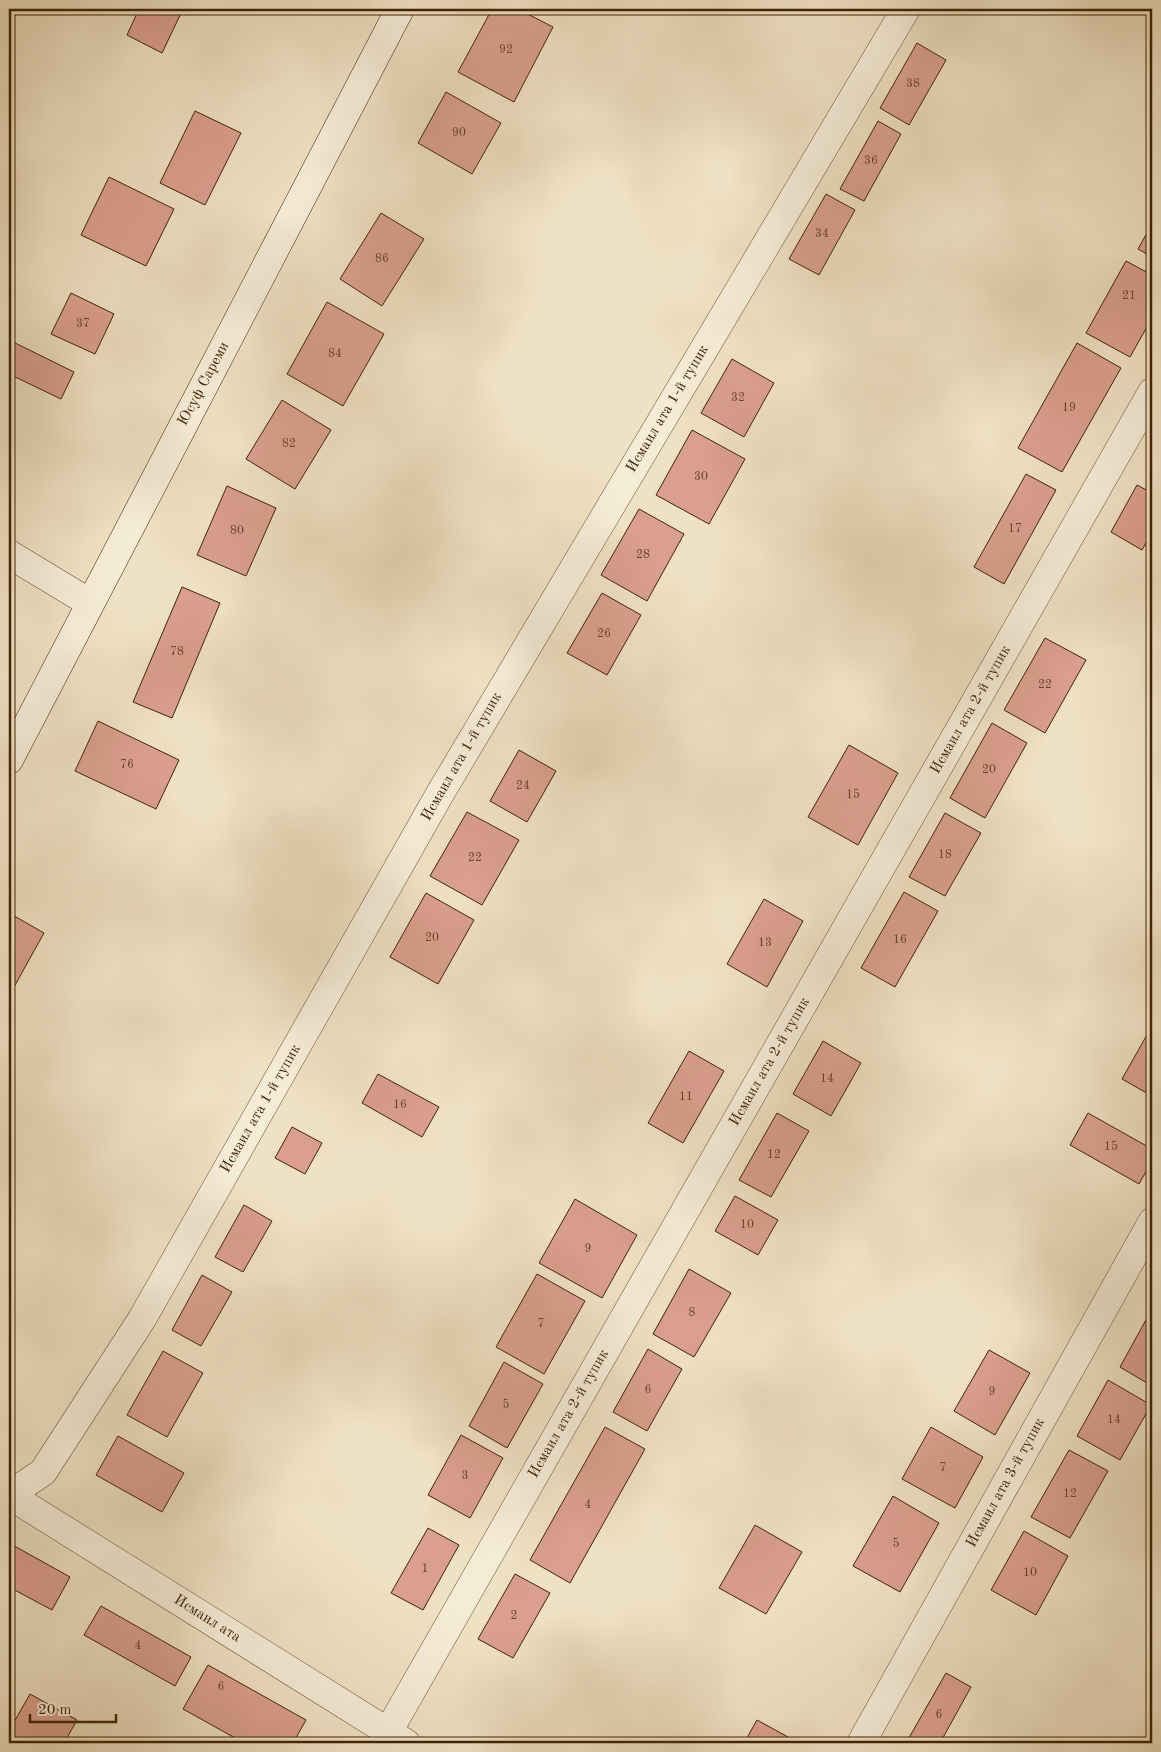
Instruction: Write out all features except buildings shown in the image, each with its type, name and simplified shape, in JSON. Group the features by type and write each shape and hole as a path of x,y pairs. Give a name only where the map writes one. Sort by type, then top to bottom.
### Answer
{"street":[{"name":"Юсуф Сареми","path":"9,760 400,9"},
{"name":"Исмаил ата 1-й тупик","path":"9,1495 43,1472 142,1319 441,792 906,9"},
{"name":"Исмаил ата 2-й тупик","path":"397,1738 1152,392"},
{"path":"9,554 90,603"},
{"name":"Исмаил ата 3-й тупик","path":"861,1743 1152,1222"},
{"name":"Исмаил ата","path":"9,1495 397,1738"}]}
